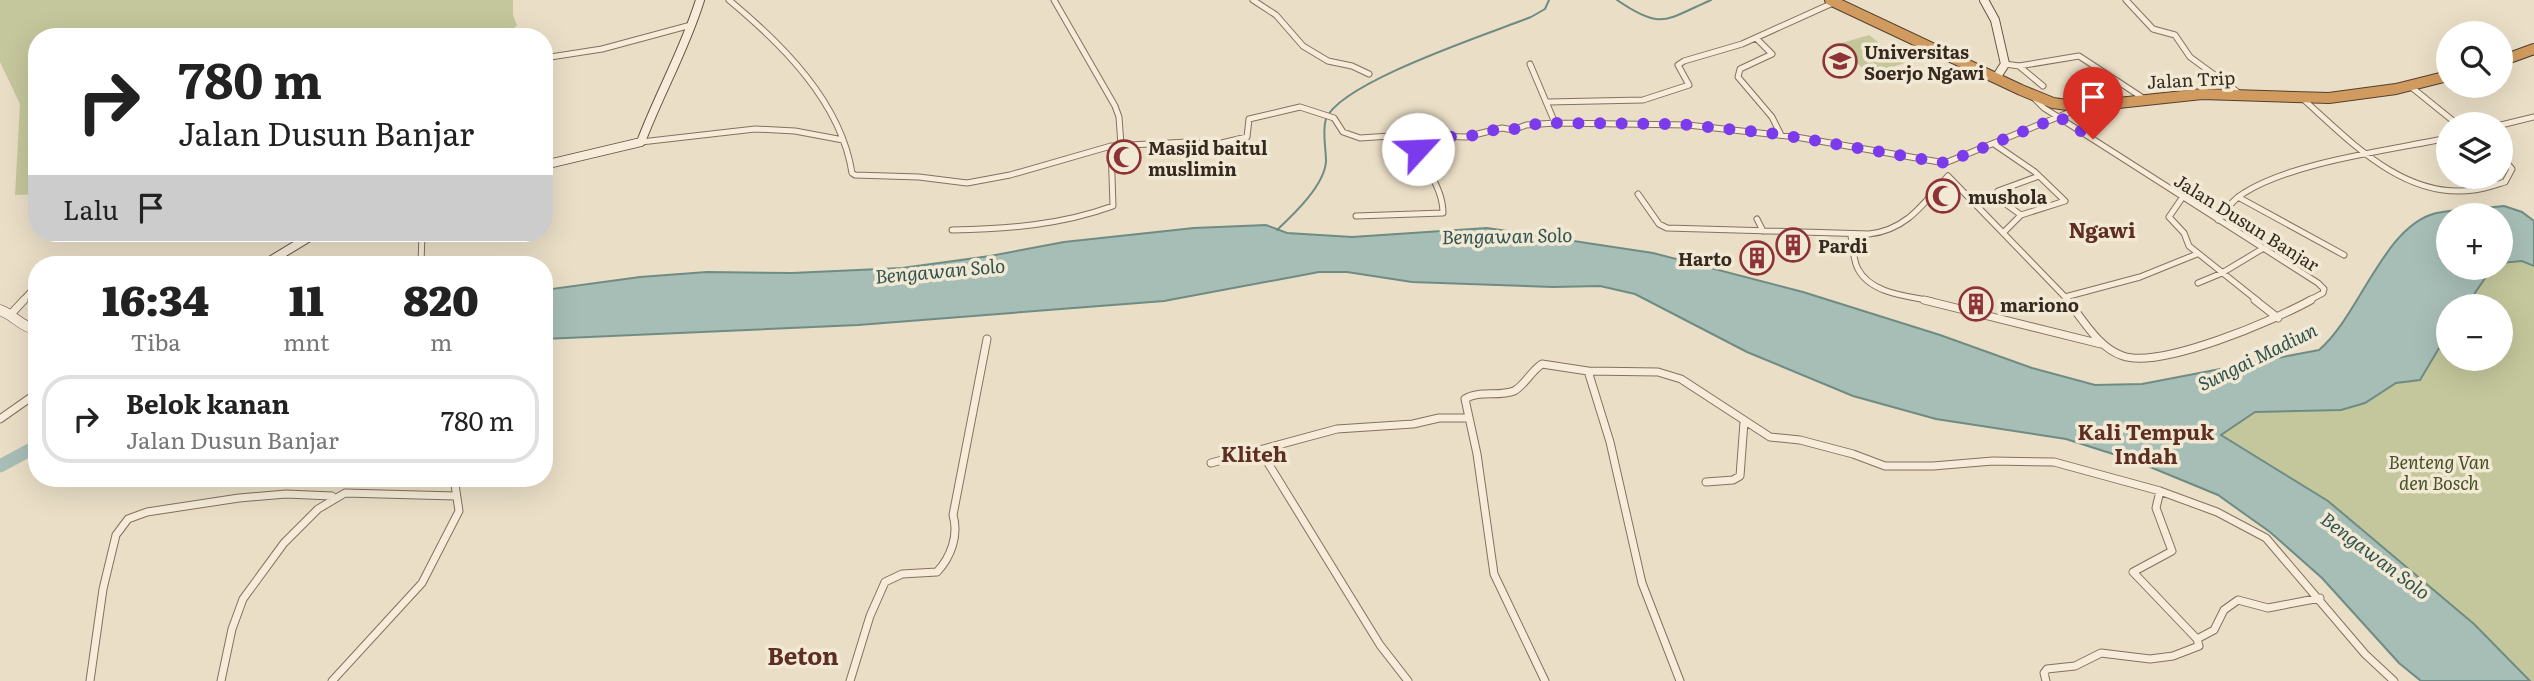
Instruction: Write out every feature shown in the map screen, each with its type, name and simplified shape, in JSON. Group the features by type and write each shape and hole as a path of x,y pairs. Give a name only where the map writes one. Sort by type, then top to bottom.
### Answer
{"highway":[{"name":"Jalan Trip","path":"1833,1 2033,95 2053,103 2081,107 2143,98 2241,94 2303,99 2345,96 2436,79"},
{"path":"2513,57 2534,49"}],"street":[{"path":"640,142 688,39 700,0"},
{"path":"729,0 781,48 819,91 850,153 852,173 855,175 919,177 962,183 1010,175 1111,146 1188,142 1216,145 1247,137 1248,121 1251,118 1296,107 1334,118 1343,132 1357,138 1466,137 1502,128 1516,129 1526,125 1555,123 1678,124 1781,135 1945,163 2081,107"},
{"path":"1055,0 1070,32 1115,106 1119,117 1121,145"},
{"path":"1253,0 1276,15 1303,46 1328,61 1352,66 1369,74"},
{"path":"1984,0 1995,20 2006,64 1996,78"},
{"path":"2126,0 2153,29 2175,35 2190,57 2241,94"},
{"path":"1548,102 1657,98 1689,85 1678,65 1680,63 1756,38 1788,20 1833,1"},
{"path":"553,57 611,47 691,25"},
{"path":"1756,38 1772,54 1748,63 1740,69 1738,77 1772,117 1781,135"},
{"path":"2006,64 2019,66 2079,56 2143,98"},
{"path":"1530,64 1555,123"},
{"path":"2019,66 2043,86"},
{"path":"2410,86 2442,112"},
{"name":"Jalan Dusun Banjar","path":"1851,236 1858,269 1870,282 1884,291 1966,309 2103,345 2124,357 2156,357 2182,351 2277,318 2323,293 2324,289 2318,283 2039,104 2033,95"},
{"path":"2303,99 2385,169 2404,179 2432,190 2449,192 2474,189"},
{"path":"2513,122 2534,117"},
{"path":"553,163 640,142 755,129 795,131 843,140"},
{"path":"1356,216 1443,212 1441,192 1418,149 1421,136"},
{"path":"2218,220 2238,197 2248,190 2368,155 2436,141"},
{"path":"1994,144 2039,176 2065,202 2021,215 2004,232"},
{"path":"952,230 994,229 1071,218 1113,206 1115,194 1110,170 1111,146"},
{"path":"1945,163 1948,176 2065,298 2103,345"},
{"path":"1638,194 1662,227 1696,231 1763,231 1851,236 1888,231 1904,224 1948,176"},
{"path":"2021,215 2003,202 1998,191 2039,176"},
{"path":"2238,197 2344,255"},
{"path":"2182,198 2169,218 2184,233 2189,246 2277,318"},
{"path":"1757,219 1763,231"},
{"path":"278,256 301,242"},
{"path":"2198,283 2222,273 2262,249"},
{"path":"2065,298 2140,277 2197,254"},
{"path":"11,314 28,295"},
{"path":"0,310 11,314 21,326 28,328"},
{"path":"850,681 870,616 885,582 902,574 937,572 950,550 956,523 953,515 973,409 981,384 987,338"},
{"path":"1545,681 1494,574 1466,397 1516,390 1539,365 1561,365 1588,371 1640,371 1674,376 1770,437 1800,440 1853,454 1885,466 1933,466 1993,461 2054,462 2160,491 2217,512 2266,538 2320,598 2365,654 2394,681"},
{"path":"1588,371 1609,442 1642,583 1680,681"},
{"path":"0,419 28,399"},
{"path":"1211,463 1337,429 1413,424 1438,418 1469,418"},
{"path":"1706,482 1733,480 1740,476 1744,422"},
{"path":"1260,450 1306,532 1367,623 1383,653 1408,681"},
{"path":"332,681 422,583 459,511 454,487"},
{"path":"2046,681 2044,673 2047,669 2075,666 2101,653 2133,661 2159,659 2196,648 2199,644 2133,572 2172,551 2156,508 2160,491"},
{"path":"90,681 103,589 113,545 118,530 128,519 147,512 277,493 455,496"},
{"path":"221,681 230,636 243,598 311,513 332,496"},
{"path":"2197,639 2214,630 2224,610 2238,600 2268,608 2320,598"}],"green space":[{"path":"0,0 513,0 513,15 517,25 515,28 28,28 28,194 15,195 20,104 0,62"},
{"path":"1869,35 1905,63 1870,74 1835,45"},
{"name":"Benteng Van den Bosch","path":"2522,261 2534,266 2534,681 2530,681 2474,624 2328,501 2220,435 2255,412 2341,410 2365,403 2396,383 2420,380 2436,353 2436,371 2513,371 2513,294 2474,294 2484,280 2513,280 2513,262"}],"water":[{"path":"2513,209 2534,221 2534,266 2522,261 2513,262"},
{"path":"2436,213 2436,280 2484,280 2474,294 2436,294 2436,353 2420,380 2396,383 2365,403 2341,410 2255,412 2221,435 2328,501 2474,624 2530,681 2421,681 2399,663 2322,578 2270,532 2218,495 2138,462 2066,439 1936,419 1853,396 1747,352 1635,294 1600,286 1412,282 1347,272 1319,272 1164,301 858,325 553,339 553,289 640,277 707,272 792,273 902,268 1064,242 1194,228 1266,225 1287,233 1352,237 1487,228 1653,253 1803,292 1940,335 2032,368 2095,385 2142,384 2319,350 2347,317 2400,237 2415,223"}],"waterway":[{"path":"1277,230 1307,199 1320,180 1326,161 1326,119 1337,105 1358,90 1419,60 1531,17 1545,9 1549,0"},
{"path":"1617,0 1654,19 1673,17 1711,0"},
{"name":"Bengawan Solo","path":"0,466 28,451"}],"place":[{"name":"Universitas Soerjo Ngawi","path":"1840,61"},
{"name":"Masjid baitul muslimin","path":"1124,157"},
{"name":"mushola","path":"1943,196"},
{"name":"Pardi","path":"1793,245"},
{"name":"Harto","path":"1757,258"},
{"name":"mariono","path":"1976,304"}],"district":[{"name":"Ngawi","path":"2102,228"},
{"name":"Kali Tempuk Indah","path":"2146,442"},
{"name":"Kliteh","path":"1254,452"},
{"name":"Beton","path":"803,654"}],"route":[{"path":"1418,149 1421,136 1448,139 1478,136 1502,128 1579,122 1688,125 1757,132 1945,163 2059,117 2093,139"}],"water label":[{"name":"Sungai Madiun","path":"2257,356"}]}
